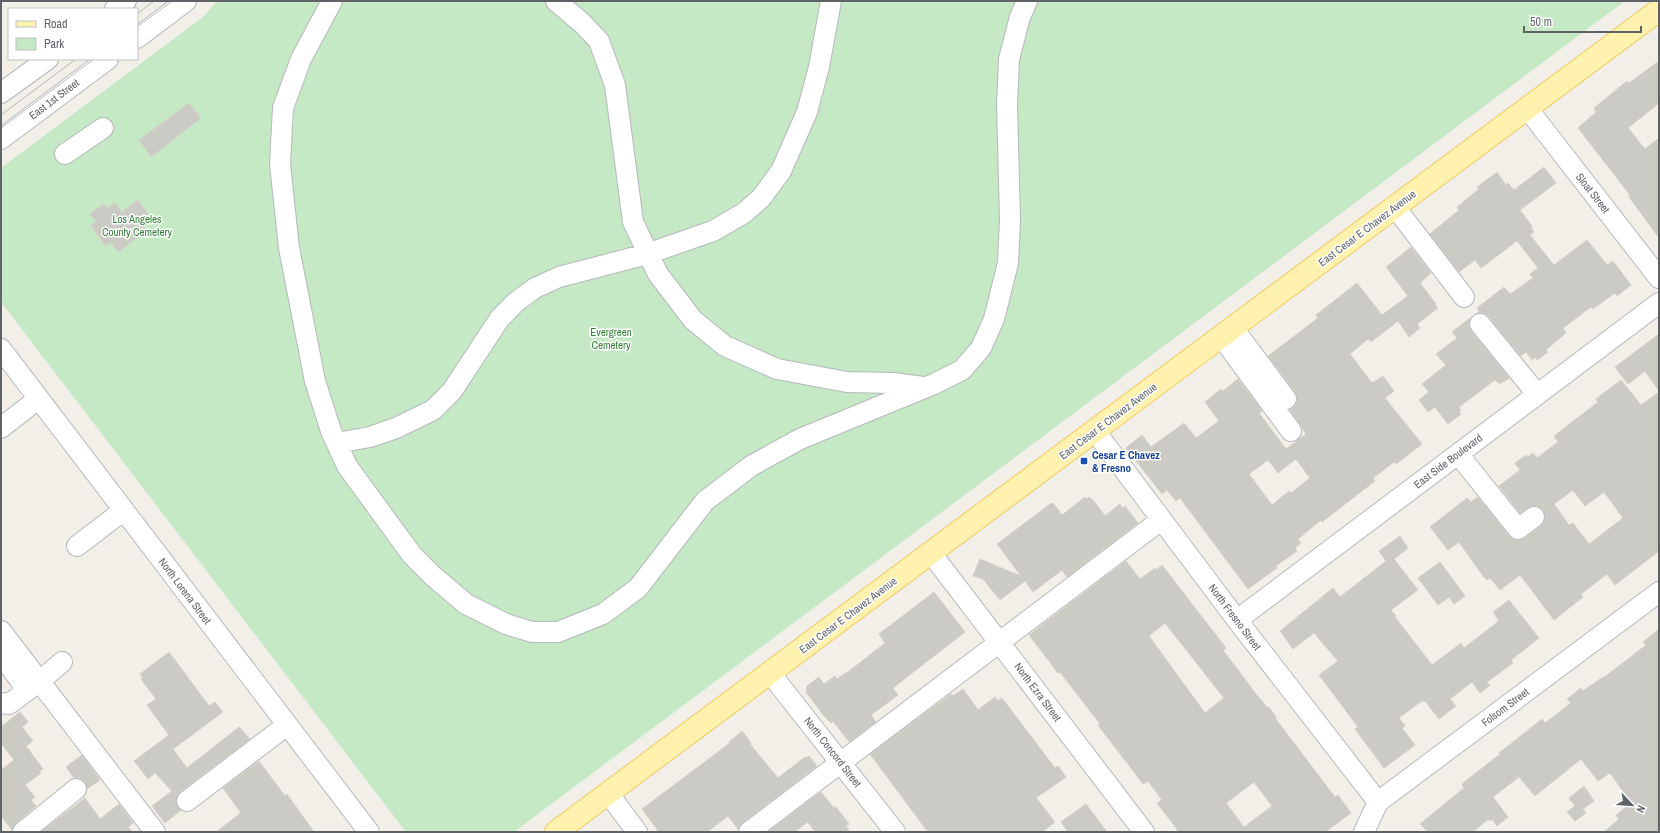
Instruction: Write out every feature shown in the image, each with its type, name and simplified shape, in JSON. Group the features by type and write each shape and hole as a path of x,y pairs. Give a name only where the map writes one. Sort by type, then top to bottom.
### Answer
{"main road":[{"name":"East Cesar E Chavez Avenue","path":"556,832 1659,10"}],"street":[{"path":"117,8 126,1"},
{"path":"138,37 186,1"},
{"path":"332,1 301,60 283,108 280,164 289,248 314,381 331,431 347,466 412,555 433,576 466,604 506,624 532,632 558,632 603,614 638,588 705,501 751,466 800,440 925,388 962,370 980,348 994,319 1008,262 1010,220 1007,105 1009,59 1020,16 1027,1"},
{"path":"556,1 582,23 599,41 615,85 633,222 647,254 658,274 693,320 725,346 749,358 777,369 847,382 893,383 925,388"},
{"path":"337,443 370,437 396,428 433,410 452,391 500,318 516,302 535,288 559,277 647,254 713,231 744,213 761,198 781,171 807,112 819,68 831,1"},
{"path":"1,93 47,60"},
{"name":"East 1st Street","path":"1,139 107,60"},
{"name":"Sloat Street","path":"1527,108 1659,278"},
{"path":"66,154 103,128"},
{"path":"1395,207 1464,297"},
{"name":"East Side Boulevard","path":"1237,620 1659,303"},
{"path":"1480,324 1537,394"},
{"path":"1227,332 1286,399"},
{"path":"1227,332 1290,432"},
{"name":"North Lorena Street","path":"1,350 369,832"},
{"path":"1,428 38,399"},
{"name":"North Fresno Street","path":"1095,431 1237,620 1378,802"},
{"path":"1458,454 1518,529 1534,517"},
{"path":"77,546 124,510"},
{"path":"749,832 1161,520"},
{"name":"North Ezra Street","path":"931,552 1144,832"},
{"name":"Folsom Street","path":"1364,832 1378,802 1659,592"},
{"path":"1,631 33,686"},
{"path":"1,654 33,686 154,832"},
{"path":"1,703 9,704 62,662"},
{"name":"North Concord Street","path":"770,673 895,832"},
{"path":"187,801 287,725"},
{"path":"23,832 76,789"},
{"path":"608,793 637,832"}],"green space":[{"name":"Evergreen Cemetery","path":"217,1 1625,1 514,832 406,832 1,302 1,168 203,17"}],"building":[{"path":"1659,61 1659,103 1628,128 1645,149 1659,138 1659,238 1629,197 1630,195 1578,128 1596,112 1594,108 1627,81 1629,83"},
{"path":"189,103 201,118 151,157 139,140"},
{"path":"1544,167 1556,183 1520,210 1532,226 1531,228 1534,232 1530,235 1554,265 1587,240 1607,265 1613,261 1631,285 1617,296 1615,293 1593,309 1591,307 1563,328 1566,333 1546,350 1548,352 1537,360 1535,357 1532,360 1526,352 1521,356 1489,317 1484,313 1477,313 1479,311 1477,308 1504,287 1510,294 1533,278 1530,274 1538,268 1517,241 1481,268 1475,260 1459,272 1430,234 1459,210 1457,207 1479,189 1477,187 1497,172 1506,185 1508,183 1514,190"},
{"path":"138,200 148,214 139,220 145,228 136,234 138,237 118,252 111,243 106,246 91,226 96,221 90,214 104,204 107,208 115,203 122,212"},
{"path":"1411,247 1431,273 1420,283 1438,308 1417,324 1420,328 1409,337 1398,321 1371,342 1368,339 1350,354 1372,383 1383,376 1394,391 1385,398 1422,444 1396,464 1394,462 1373,478 1375,481 1322,522 1321,520 1298,539 1301,543 1295,548 1297,551 1248,589 1180,498 1176,501 1167,490 1162,494 1126,448 1142,435 1151,447 1184,423 1196,438 1219,421 1205,402 1221,389 1223,391 1238,379 1262,411 1259,413 1286,449 1306,434 1290,410 1297,403 1295,392 1268,356 1318,318 1316,315 1357,283 1382,315 1408,296 1386,267","holes":["1296,459 1310,478 1291,493 1289,491 1272,505 1249,474 1268,460 1278,473"]},
{"path":"1470,318 1469,325 1471,331 1509,378 1500,384 1495,380 1459,407 1461,410 1459,412 1461,414 1448,424 1435,407 1428,412 1419,400 1429,392 1422,384 1446,365 1436,354 1457,338 1452,332"},
{"path":"1659,334 1659,391 1645,371 1628,384 1615,367"},
{"path":"1621,380 1641,405 1659,392 1659,551 1615,585 1607,574 1581,594 1583,597 1554,620 1520,575 1500,590 1490,578 1487,580 1483,576 1459,542 1448,550 1430,527 1467,498 1471,502 1478,497 1513,539 1519,540 1525,538 1541,526 1544,522 1545,516 1543,510 1538,506 1532,506 1520,513 1499,486 1520,470 1515,463 1526,455 1527,457 1533,453 1537,458 1558,442 1554,436 1598,402 1596,399","holes":["1573,490 1585,506 1604,492 1623,518 1589,544 1573,523 1569,525 1554,504"]},
{"path":"1085,497 1087,499 1089,497 1093,500 1105,516 1120,504 1122,508 1125,506 1138,523 1067,577 1062,570 1033,592 1025,581 1000,600 983,579 973,576 980,559 1021,576 997,544 1050,504 1053,503 1062,515"},
{"path":"1400,536 1408,548 1394,559 1418,590 1391,610 1432,665 1461,643 1464,648 1499,621 1493,612 1509,600 1539,638 1511,660 1513,663 1487,682 1490,685 1480,693 1472,682 1450,699 1456,706 1439,719 1423,700 1399,718 1405,726 1402,728 1415,745 1384,768 1355,729 1358,727 1319,675 1338,661 1314,633 1293,649 1280,631 1333,588 1340,597 1386,561 1379,551"},
{"path":"1126,561 1140,579 1155,568 1156,570 1162,565 1226,648 1223,650 1256,694 1268,708 1269,707 1276,717 1275,718 1335,797 1338,795 1351,813 1325,832 1179,832 1157,803 1162,800 1148,781 1143,784 1098,725 1100,724 1029,635","holes":["1165,623 1224,698 1205,713 1149,636","1254,782 1272,806 1244,827 1226,803"]},
{"path":"1440,562 1465,596 1454,604 1449,597 1438,605 1418,578"},
{"path":"934,592 965,632 893,688 898,695 871,715 876,722 849,742 833,721 831,723 824,716 806,692 807,686 819,677 824,684 835,676 837,679 853,668 885,643 879,634"},
{"path":"1659,629 1659,832 1604,832 1619,819 1616,815 1631,803 1610,773 1598,781 1581,759 1535,796 1519,777 1493,797 1508,817 1497,826 1492,819 1490,821 1488,819 1473,832 1428,832 1420,824 1464,788 1462,785 1463,783 1500,754 1499,753 1542,719 1545,723 1571,703 1567,699 1581,688 1583,691 1606,676 1646,645 1643,642"},
{"path":"169,652 209,706 215,702 223,712 173,749 187,768 239,727 250,739 180,792 177,796 176,802 178,808 181,810 165,823 152,806 172,791 155,773 148,779 134,761 169,735 147,705 156,699 141,679 143,678 140,674"},
{"path":"963,689 978,710 995,697 998,701 1002,698 1055,768 1058,766 1066,777 1036,798 1055,822 1042,832 928,832 870,754 951,694 953,696"},
{"path":"20,712 28,722 22,727 33,741 26,746 43,769 39,772 41,773 25,785 35,797 31,800 36,806 16,823 12,830 1,816 1,770 14,760 1,743 1,727"},
{"path":"742,731 751,743 750,744 778,778 805,757 806,758 809,756 817,766 742,823 738,829 728,816 707,832 659,832 642,809 730,743 729,742"},
{"path":"82,755 100,780 87,789 85,781 80,778 74,778 66,767"},
{"path":"259,761 285,796 287,794 314,832 216,832 241,813 223,788"},
{"path":"1584,786 1594,801 1583,809 1586,813 1575,821 1567,812 1575,806 1569,798"},
{"path":"821,792 834,808 836,807 849,824 846,826 850,832 815,832 808,822 794,832 768,832"},
{"path":"85,798 100,819 119,804 133,823 128,827 132,832 41,832"},
{"path":"1086,804 1107,832 1068,832 1061,822"}],"tram line":[{"path":"138,13 154,1"},
{"path":"138,26 171,2"},
{"path":"1,115 75,60"},
{"path":"1,128 93,60"}],"place":[{"name":"Cesar E Chavez & Fresno","path":"1084,461"}],"park label":[{"name":"Los Angeles County Cemetery","path":"137,225"}]}
